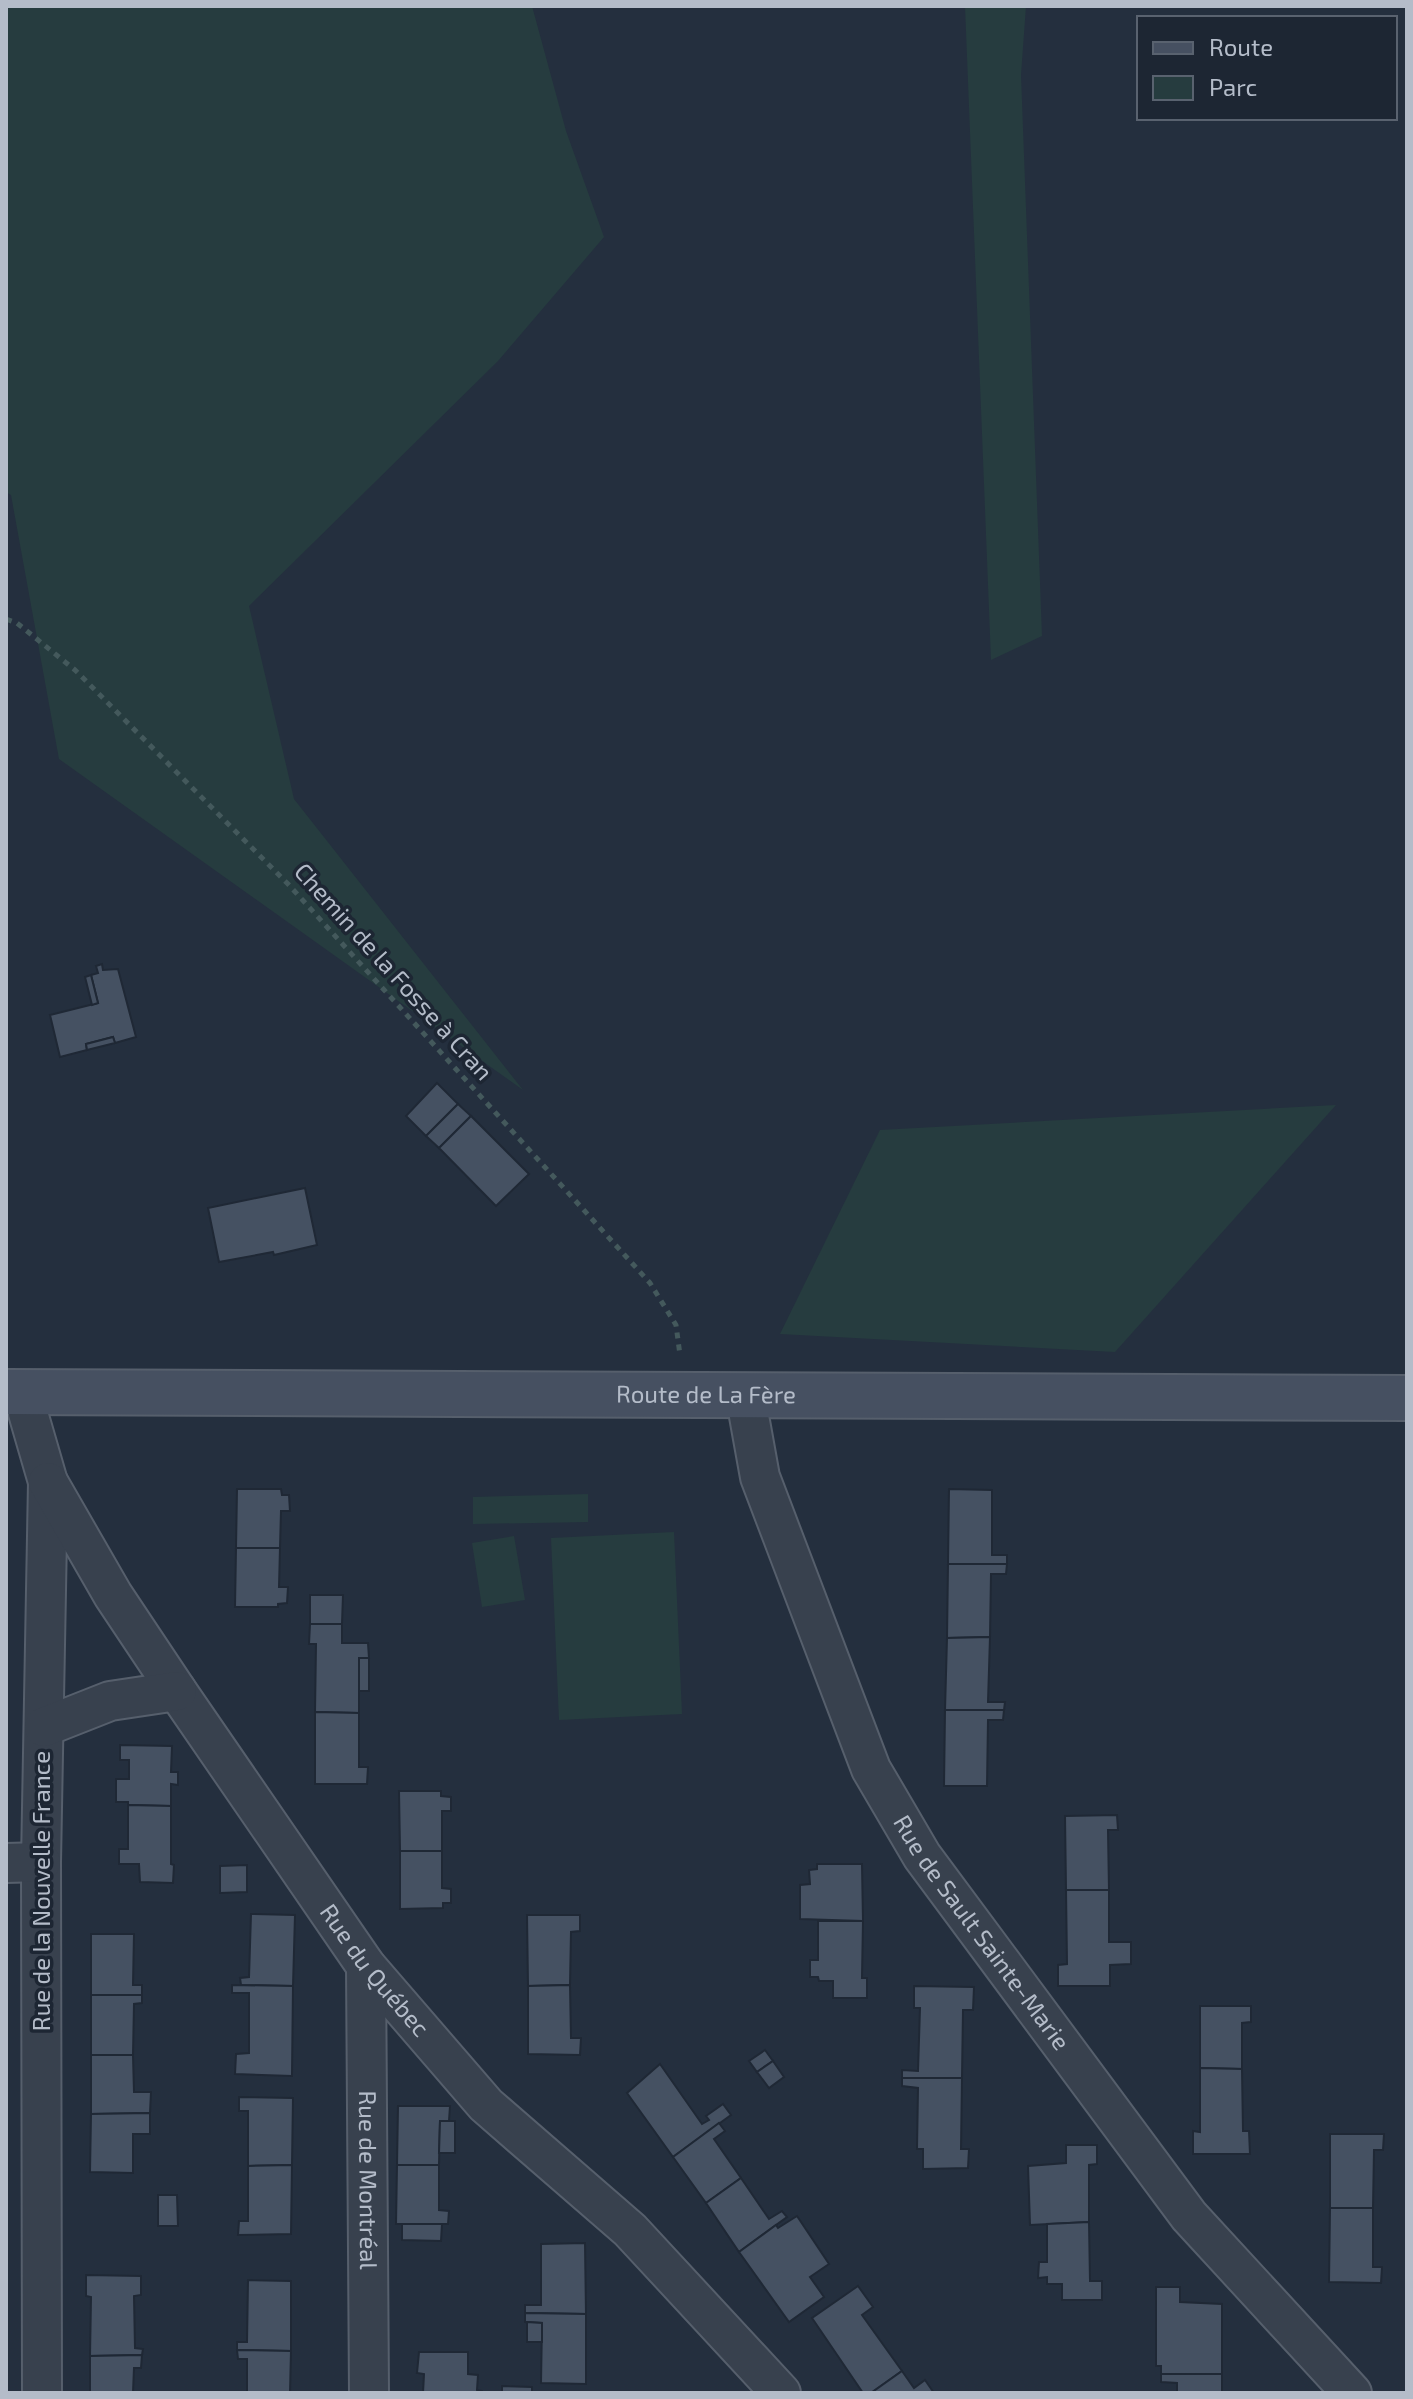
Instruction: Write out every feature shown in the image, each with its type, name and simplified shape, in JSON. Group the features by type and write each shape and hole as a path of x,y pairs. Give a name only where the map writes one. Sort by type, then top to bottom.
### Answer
{"main road":[{"name":"Route de La Fère","path":"17,1392 1407,1398"}],"street":[{"name":"Rue de la Nouvelle France","path":"17,1392 28,1413 48,1482 44,1727 24,1863 42,2393"},
{"name":"Rue de Sault Sainte-Marie","path":"749,1396 749,1416 760,1477 871,1769 922,1856 1189,2216 1352,2393"},
{"name":"Rue du Québec","path":"48,1482 113,1595 366,1966 486,2105 630,2230 781,2393"},
{"path":"44,1727 110,1701 177,1691"},
{"name":"Rue de Montréal","path":"366,1966 369,2393"}],"path":[{"name":"Chemin de la Fosse à Cran","path":"6,619 17,623 75,670 288,884 650,1283 676,1325 686,1396"}],"green space":[{"path":"6,6 532,6 566,131 604,237 498,361 249,606 294,799 523,1090 59,759 11,495 6,492"},
{"path":"965,6 1026,6 1021,75 1042,636 991,660"},
{"path":"1336,1105 1115,1352 780,1334 880,1130"},
{"path":"588,1494 588,1522 473,1524 473,1497"},
{"path":"674,1532 682,1714 559,1720 551,1538"},
{"path":"514,1536 525,1600 482,1607 472,1543"}],"building":[{"path":"102,964 103,970 118,969 136,1037 115,1043 113,1037 86,1044 87,1050 60,1057 50,1015 98,1003 91,975 98,973 96,966"},
{"path":"91,975 98,1003 92,1005 85,977"},
{"path":"113,1037 115,1043 87,1050 86,1044"},
{"path":"437,1083 458,1104 426,1136 406,1116"},
{"path":"458,1104 471,1116 439,1148 426,1136"},
{"path":"471,1116 529,1174 496,1206 439,1148"},
{"path":"305,1188 317,1245 274,1255 273,1252 219,1262 208,1208"},
{"path":"237,1489 281,1489 282,1495 289,1495 290,1511 281,1511 280,1548 236,1548"},
{"path":"949,1489 992,1490 992,1555 1007,1555 1007,1564 948,1564"},
{"path":"236,1548 280,1548 279,1587 288,1587 287,1603 278,1604 278,1607 235,1607"},
{"path":"948,1564 1007,1564 1006,1574 991,1574 990,1637 947,1638"},
{"path":"310,1595 343,1595 342,1624 310,1624"},
{"path":"310,1624 342,1624 342,1643 368,1643 369,1658 359,1658 359,1713 315,1712 316,1644 309,1644"},
{"path":"990,1637 988,1702 1005,1702 1004,1710 945,1710 947,1638"},
{"path":"359,1658 369,1658 369,1691 359,1691"},
{"path":"945,1710 1004,1710 1003,1720 988,1720 987,1786 944,1786"},
{"path":"315,1712 359,1713 359,1767 368,1767 367,1784 315,1784"},
{"path":"120,1745 172,1746 171,1772 178,1772 178,1785 171,1784 171,1806 116,1802 116,1779 129,1779 129,1760 120,1760"},
{"path":"399,1791 441,1791 441,1796 451,1797 451,1811 442,1811 442,1851 400,1851"},
{"path":"128,1805 171,1806 173,1883 140,1882 139,1864 119,1864 119,1849 128,1849"},
{"path":"1117,1815 1118,1830 1108,1830 1109,1890 1066,1890 1065,1816"},
{"path":"400,1851 442,1851 442,1888 451,1889 451,1903 443,1903 443,1908 400,1909"},
{"path":"817,1864 862,1864 863,1921 800,1919 800,1885 810,1884 809,1870 817,1869"},
{"path":"247,1865 247,1892 220,1893 220,1866"},
{"path":"1066,1890 1109,1890 1109,1942 1131,1942 1131,1964 1110,1965 1110,1986 1058,1986 1058,1965 1067,1964"},
{"path":"251,1914 295,1915 293,1986 241,1985 240,1978 249,1977"},
{"path":"527,1915 580,1915 580,1931 571,1932 570,1985 528,1986"},
{"path":"818,1921 863,1921 862,1978 867,1978 867,1998 833,1998 833,1981 810,1977 810,1960 818,1960"},
{"path":"91,1934 134,1934 133,1985 142,1985 142,1995 91,1995"},
{"path":"232,1985 293,1986 292,2076 235,2074 236,2054 249,2053 249,1993 232,1993"},
{"path":"570,1985 571,2038 581,2038 580,2055 528,2054 528,1986"},
{"path":"914,1986 974,1987 973,2010 963,2010 962,2078 902,2078 902,2070 918,2071 920,2008 914,2008"},
{"path":"91,1995 142,1995 142,2003 134,2004 133,2055 91,2055"},
{"path":"1200,2006 1251,2006 1251,2022 1242,2023 1242,2069 1200,2068"},
{"path":"765,2050 773,2061 757,2072 749,2061"},
{"path":"91,2055 133,2055 134,2092 151,2092 150,2113 91,2114"},
{"path":"773,2061 784,2077 769,2088 757,2072"},
{"path":"660,2064 702,2124 709,2120 706,2116 723,2104 731,2115 673,2157 627,2093"},
{"path":"1200,2068 1242,2069 1243,2131 1249,2131 1250,2154 1193,2154 1193,2131 1200,2132"},
{"path":"902,2078 962,2078 961,2149 969,2149 968,2168 923,2169 923,2149 917,2149 918,2088 902,2086"},
{"path":"239,2097 293,2098 292,2165 248,2166 248,2111 239,2111"},
{"path":"398,2106 450,2106 449,2121 440,2121 439,2165 397,2165"},
{"path":"150,2113 150,2134 133,2134 133,2173 90,2172 91,2114"},
{"path":"440,2121 455,2121 455,2153 439,2153"},
{"path":"719,2123 725,2131 714,2139 741,2178 706,2203 673,2157"},
{"path":"1330,2134 1384,2134 1383,2150 1374,2150 1373,2208 1330,2208"},
{"path":"1066,2145 1097,2145 1097,2164 1089,2165 1089,2222 1030,2225 1028,2166 1066,2163"},
{"path":"292,2165 291,2234 238,2235 239,2221 248,2221 248,2166"},
{"path":"397,2165 439,2165 439,2210 449,2211 448,2224 396,2224"},
{"path":"741,2178 769,2219 782,2211 787,2217 739,2252 706,2203"},
{"path":"158,2195 177,2195 178,2226 158,2226"},
{"path":"1330,2208 1373,2208 1373,2267 1382,2267 1381,2283 1329,2282"},
{"path":"797,2216 829,2264 810,2277 824,2297 789,2322 739,2252 776,2225 778,2228"},
{"path":"1089,2222 1090,2281 1102,2281 1102,2300 1062,2300 1062,2284 1047,2284 1047,2277 1038,2278 1039,2262 1047,2262 1047,2224"},
{"path":"402,2224 442,2224 441,2241 402,2240"},
{"path":"585,2243 586,2314 525,2313 525,2305 541,2305 541,2244"},
{"path":"86,2275 141,2276 141,2295 134,2296 135,2348 143,2349 142,2355 90,2356 91,2297 86,2296"},
{"path":"248,2280 291,2281 291,2351 237,2350 237,2342 247,2342"},
{"path":"858,2286 873,2307 862,2315 902,2371 871,2393 863,2393 812,2318"},
{"path":"1156,2287 1180,2287 1180,2302 1222,2304 1222,2374 1161,2374 1161,2366 1156,2366"},
{"path":"525,2313 586,2314 586,2384 541,2383 542,2323 525,2322"},
{"path":"527,2322 542,2323 542,2342 527,2342"},
{"path":"237,2350 291,2351 290,2393 247,2393 247,2359 238,2359"},
{"path":"419,2352 468,2352 468,2374 478,2375 477,2390 482,2393 423,2393 424,2374 417,2373"},
{"path":"142,2355 141,2368 134,2368 133,2393 90,2393 90,2356"},
{"path":"902,2371 914,2388 925,2380 934,2393 871,2393"},
{"path":"1161,2374 1222,2374 1222,2393 1177,2393 1177,2383 1161,2382"},
{"path":"502,2386 532,2387 532,2393 502,2393"}]}
